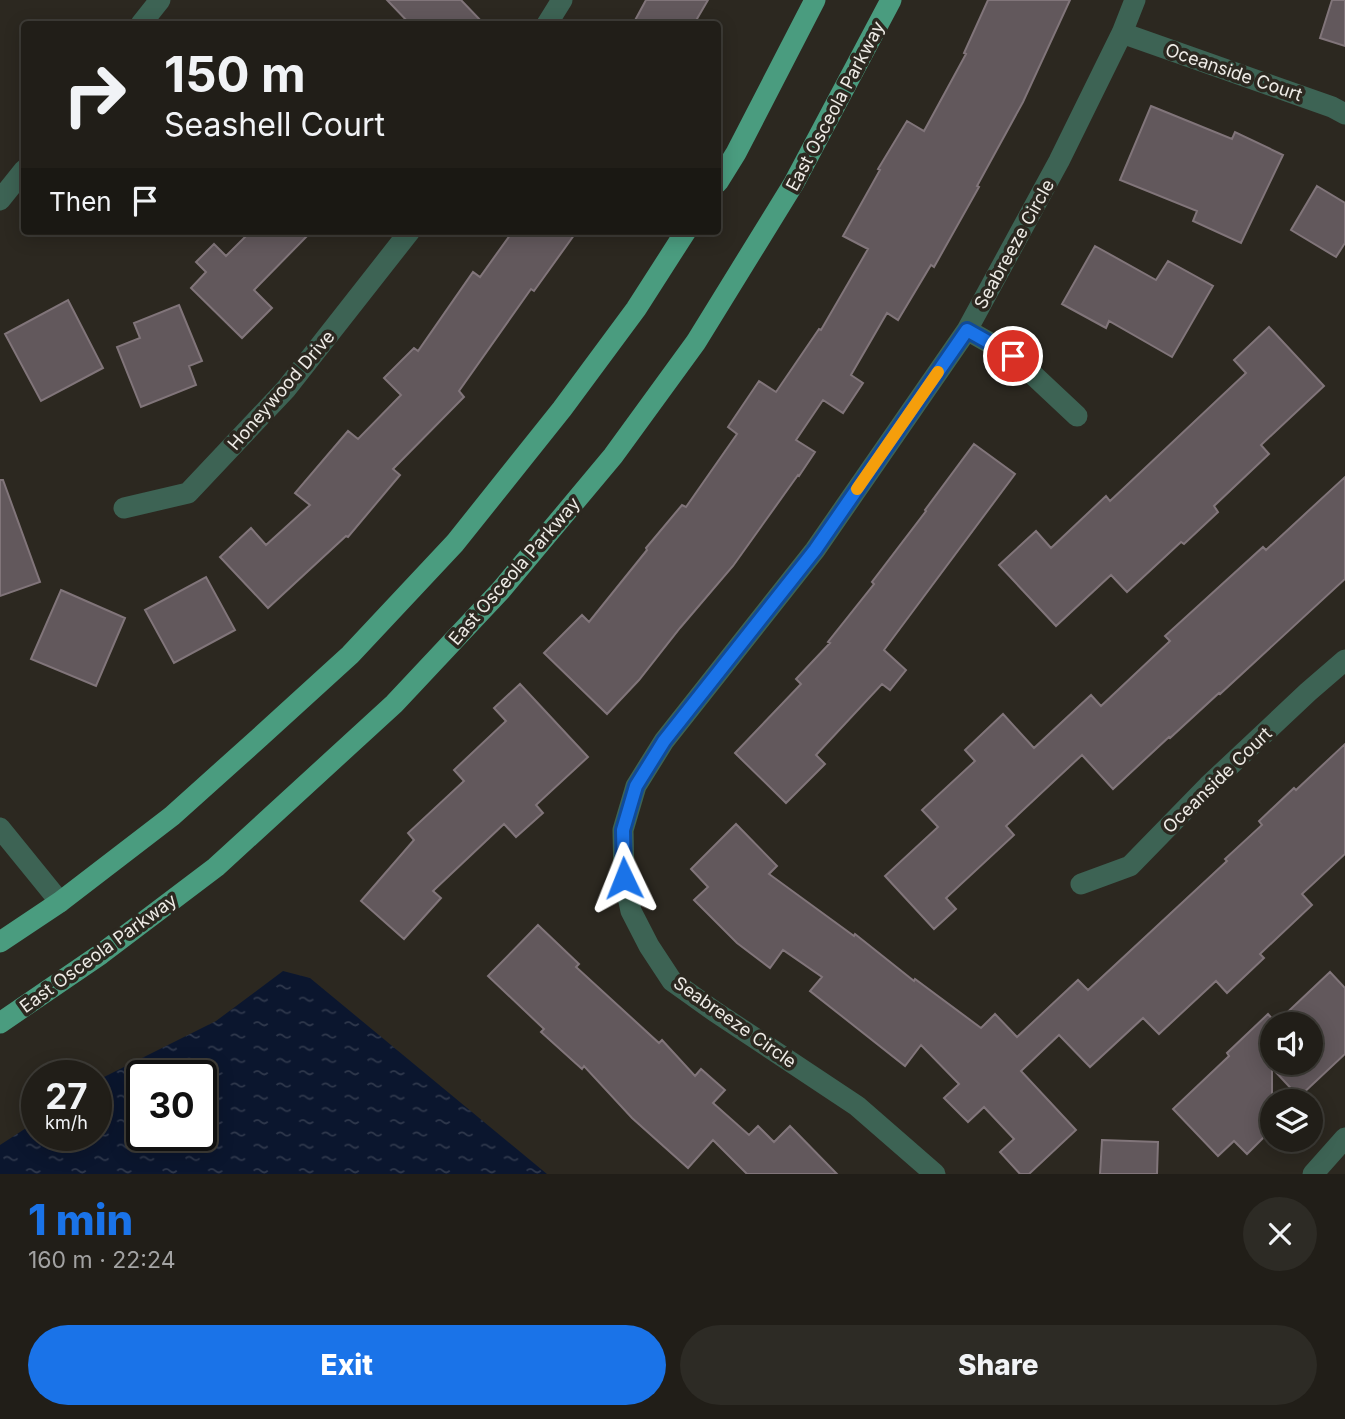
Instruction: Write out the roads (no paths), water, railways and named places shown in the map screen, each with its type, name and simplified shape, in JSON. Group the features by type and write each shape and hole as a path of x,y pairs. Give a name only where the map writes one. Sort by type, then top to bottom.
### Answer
{"main road":[{"path":"721,177 815,0"},
{"name":"East Osceola Parkway","path":"0,1023 101,954 216,867 394,704 502,590 613,456 696,342 794,183 891,0"},
{"path":"0,942 60,902 172,816 350,654 455,543 562,409 636,309 683,235"}],"street":[{"path":"143,21 160,0"},
{"path":"549,21 562,0"},
{"name":"Seabreeze Circle","path":"935,1174 857,1106 672,981 649,946 631,911 624,878 623,830 636,786 664,741 815,550 967,330 1059,161 1122,33 1135,0"},
{"name":"Oceanside Court","path":"1122,33 1332,107 1345,114"},
{"path":"0,200 21,174"},
{"name":"Honeywood Drive","path":"124,508 188,493 286,389 407,235"},
{"path":"967,330 1013,356 1077,416"},
{"name":"Oceanside Court","path":"1081,884 1130,866 1208,786 1345,660"},
{"path":"0,828 60,902"},
{"path":"1313,1174 1345,1138"}],"water":[{"path":"283,971 310,978 547,1174 0,1174 0,1145 21,1131 21,1151 112,1151 112,1073 126,1066 126,1151 217,1151 217,1060 138,1060 216,1021"}]}
